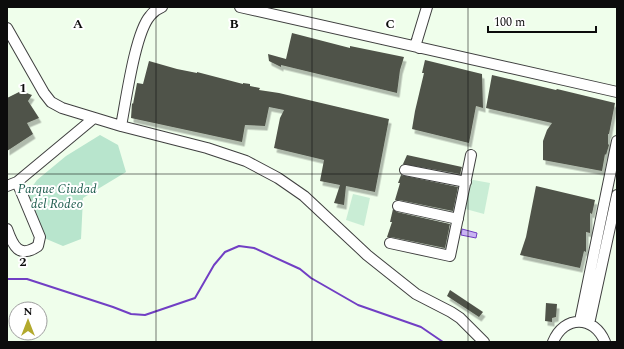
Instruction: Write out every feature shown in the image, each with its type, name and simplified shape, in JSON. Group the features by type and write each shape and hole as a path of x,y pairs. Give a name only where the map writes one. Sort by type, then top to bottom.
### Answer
{"street":[{"path":"121,126 142,29 149,16 157,9 162,7"},
{"path":"240,7 322,24 419,48 617,92"},
{"path":"419,48 416,43 427,7"},
{"path":"7,28 44,93 51,102 62,108 94,118 207,148 246,161 278,178 304,196 367,255 416,294 460,318 484,342"},
{"path":"7,186 17,182 94,118"},
{"path":"584,322 617,141"},
{"path":"390,243 450,256 471,155"},
{"path":"405,170 466,182"},
{"path":"7,229 14,246 22,251 31,250 38,246 40,237 17,182"},
{"path":"584,322 617,195"},
{"path":"398,206 458,218"},
{"path":"553,342 556,334 563,327 571,323 584,322 597,328 605,342"}],"green space":[{"name":"Parque Ciudad del Rodeo","path":"100,135 118,145 126,172 83,198 81,239 63,246 44,238 27,194 37,180 66,156"},
{"path":"468,179 490,183 484,214 462,208"},
{"path":"353,194 370,198 364,226 346,220"}],"shaded area":[{"path":"462,229 477,233 476,238 461,235"}],"building":[{"path":"292,33 350,48 350,46 404,57 400,70 397,93 281,65 281,67 269,61 268,54 286,59"},
{"path":"425,60 482,74 483,108 476,106 469,143 412,129 424,73 422,73"},
{"path":"149,61 177,69 197,72 243,84 250,84 250,86 260,88 259,90 279,93 389,119 375,192 346,186 344,205 334,203 340,185 320,181 324,160 274,148 280,118 284,110 269,107 265,126 245,125 242,142 131,118 132,103 133,104 137,83 143,84"},
{"path":"492,75 615,103 608,134 609,145 606,155 605,154 602,171 543,160 543,141 547,130 552,123 486,108"},
{"path":"21,91 32,95 28,101 39,118 27,123 33,134 7,151 7,98"},
{"path":"407,155 462,167 460,174 403,164"},
{"path":"401,175 458,187 453,211 395,200"},
{"path":"536,186 595,200 592,214 590,213 590,233 586,232 586,252 584,251 580,268 520,255 526,237"},
{"path":"393,209 397,212 450,224 445,248 387,237 392,222 390,222"},
{"path":"450,290 483,312 479,317 447,296"},
{"path":"546,303 557,304 556,317 552,318 552,322 545,321"}],"waterway":[{"path":"7,279 27,279 131,314 145,315 195,298 214,265 225,252 239,246 254,248 300,269 311,278 358,305 421,327 443,342"}]}
